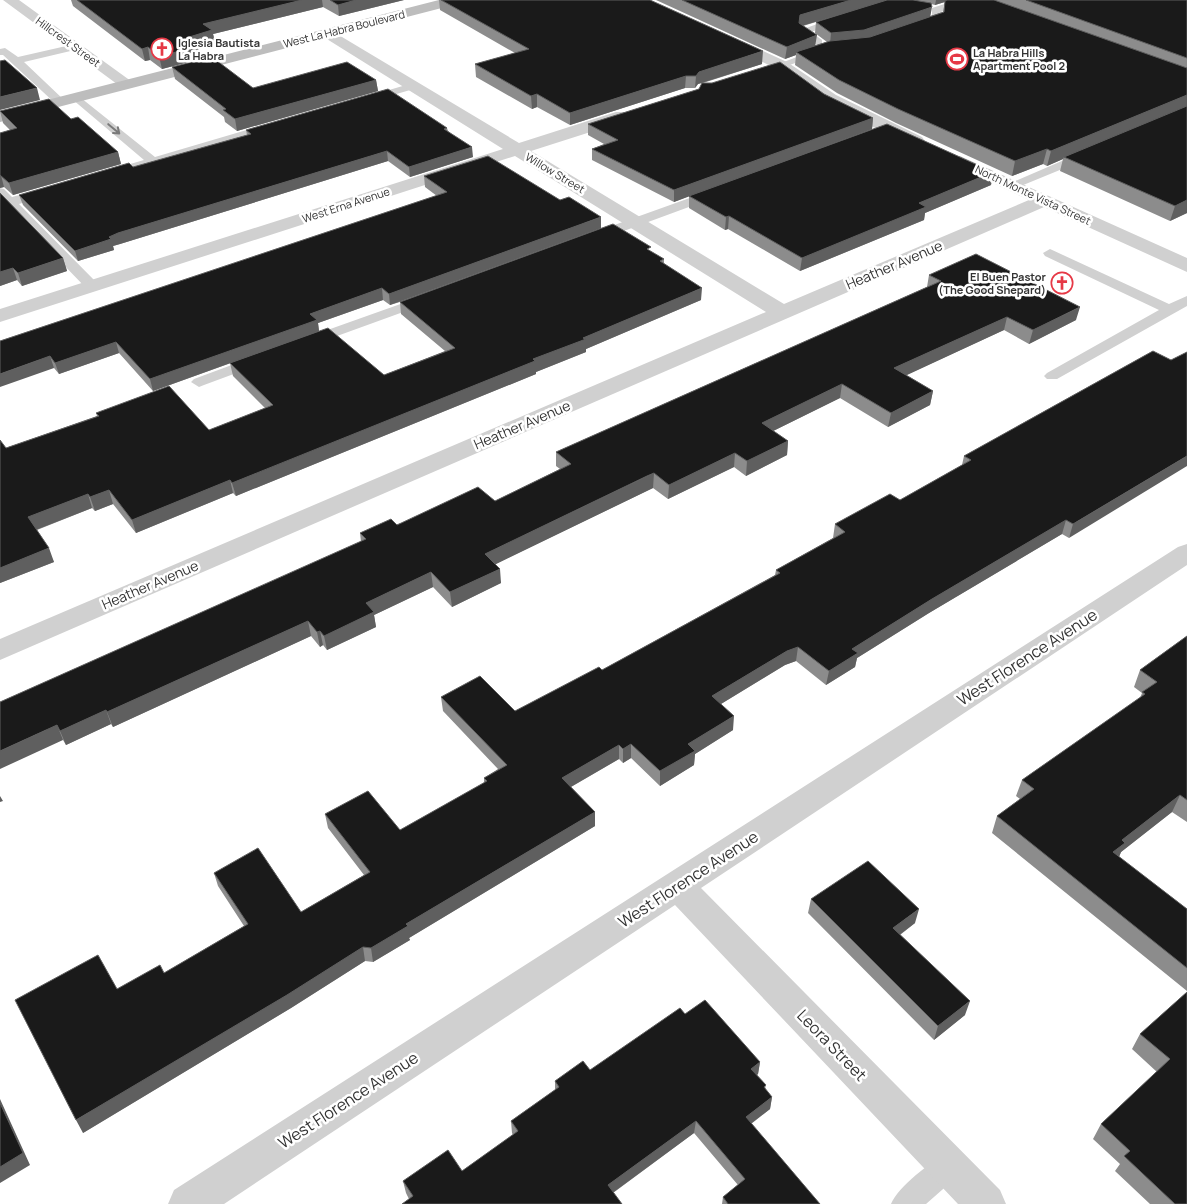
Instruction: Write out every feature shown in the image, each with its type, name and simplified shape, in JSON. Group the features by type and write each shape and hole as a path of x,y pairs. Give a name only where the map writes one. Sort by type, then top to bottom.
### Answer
{"main road":[{"name":"West La Habra Boulevard","path":"0,117 456,0"}],"street":[{"name":"Hillcrest Street","path":"10,0 127,84"},
{"name":"North Monte Vista Street","path":"710,32 781,65 830,99 938,151 1186,264"},
{"name":"Willow Street","path":"326,33 783,312"},
{"path":"762,71 781,65"},
{"name":"West Erna Avenue","path":"0,316 637,111"},
{"name":"Heather Avenue","path":"0,650 1044,200"},
{"name":"West Florence Avenue","path":"188,1204 1187,553"},
{"name":"Leora Street","path":"678,885 986,1204"}],"lane":[{"path":"910,31 937,21 932,9 967,0"},
{"path":"781,65 827,49 803,31 851,15"},
{"path":"16,61 75,47"},
{"path":"0,52 5,51 60,102"},
{"path":"357,102 413,86"},
{"path":"76,97 152,161"},
{"path":"95,178 283,124"},
{"path":"871,135 890,128"},
{"path":"1012,185 1100,148"},
{"path":"580,242 726,188"},
{"path":"10,202 57,189"},
{"path":"0,192 92,286"},
{"path":"1050,253 1170,310"},
{"path":"301,345 440,294"},
{"path":"1052,376 1187,300"},
{"path":"199,382 273,355"},
{"path":"905,1204 949,1166"}],"building":[{"path":"77,0 302,0 203,24 212,30 186,38 198,47 159,56 148,47 142,49"},
{"path":"330,0 356,0 338,5"},
{"path":"441,0 650,0 763,51 699,72 696,76 686,76 570,113 537,94 531,96 475,64 529,49"},
{"path":"682,0 851,0 800,15 799,23 817,35 787,47"},
{"path":"887,0 913,0 931,3 932,7 864,30 831,33 816,22"},
{"path":"994,0 1187,68 1187,95 1051,151 1047,149 1015,161 898,109 839,80 796,52 830,41 870,37 944,12 945,1"},
{"path":"1026,0 1187,0 1187,58"},
{"path":"212,57 253,88 347,62 376,80 235,119 223,110 226,109 172,67"},
{"path":"5,60 37,88 0,97 0,61"},
{"path":"780,62 824,94 873,118 674,190 592,149 618,140 588,124 699,89 702,83 712,83"},
{"path":"388,89 472,147 409,167 387,151 118,233 109,237 111,239 75,251 19,195 129,163 133,167 251,134 246,130"},
{"path":"49,99 71,119 78,117 118,152 9,183 0,175 0,133 17,128 0,111"},
{"path":"1187,106 1187,200 1175,206 1064,157"},
{"path":"887,124 993,172 919,203 926,207 802,258 729,216 726,217 689,196"},
{"path":"488,156 560,200 569,197 601,217 389,294 382,288 310,314 317,320 150,379 116,342 55,363 50,356 0,374 0,341 447,192 424,176"},
{"path":"0,193 63,258 18,273 13,268 0,272"},
{"path":"613,224 651,247 647,249 664,259 660,261 702,288 583,338 586,339 533,359 535,361 232,483 230,480 132,520 109,490 90,497 88,494 28,517 49,548 0,568 0,440 6,448 99,416 96,413 169,386 209,430 273,405 230,363 328,328 384,375 455,348 400,302"},
{"path":"976,254 1080,307 1033,330 1007,317 894,368 933,391 891,413 842,384 762,423 788,441 747,461 735,453 669,485 654,473 647,476 485,554 500,569 450,592 431,572 366,603 374,612 324,636 320,631 317,632 308,621 107,712 106,710 60,731 57,725 0,751 0,702 366,539 360,533 391,519 397,525 478,487 495,501 571,464 556,452 941,281 929,275"},
{"path":"1153,351 1171,360 1187,352 1187,456 1073,524 1066,520 932,599 852,649 858,653 829,671 798,647 787,651 712,696 734,716 688,744 695,751 660,771 631,744 623,749 619,745 562,778 595,812 406,924 408,926 371,948 363,947 287,995 76,1120 15,1000 98,955 117,989 160,965 164,973 248,924 214,873 258,848 301,912 370,872 325,814 368,791 400,830 487,781 484,778 507,765 441,697 480,676 515,711 599,667 602,670 780,573 776,570 845,532 835,524 890,494 900,500 971,460 964,456"},
{"path":"1187,636 1187,800 1180,795 1122,840 1125,843 1113,852 1187,909 1187,968 997,816 1034,789 1022,780 1145,694 1142,692 1157,682 1140,670"},
{"path":"868,861 919,909 893,928 970,1001 938,1026 811,899"},
{"path":"1187,992 1187,1204 1175,1204 1124,1156 1130,1151 1101,1124 1170,1059 1140,1034"},
{"path":"705,1000 760,1062 751,1069 766,1085 764,1087 772,1097 746,1117 820,1204 728,1204 723,1197 745,1179 696,1121 608,1185 622,1204 402,1204 413,1196 403,1181 448,1150 462,1171 518,1131 511,1121 559,1087 555,1081 583,1061 590,1070 680,1008 685,1014"},
{"path":"0,1103 23,1153 0,1167"}],"place":[{"name":"Iglesia Bautista La Habra","path":"162,49"},
{"name":"La Habra Hills Apartment Pool 2","path":"957,59"},
{"name":"El Buen Pastor (The Good Shepard)","path":"1062,283"}]}
